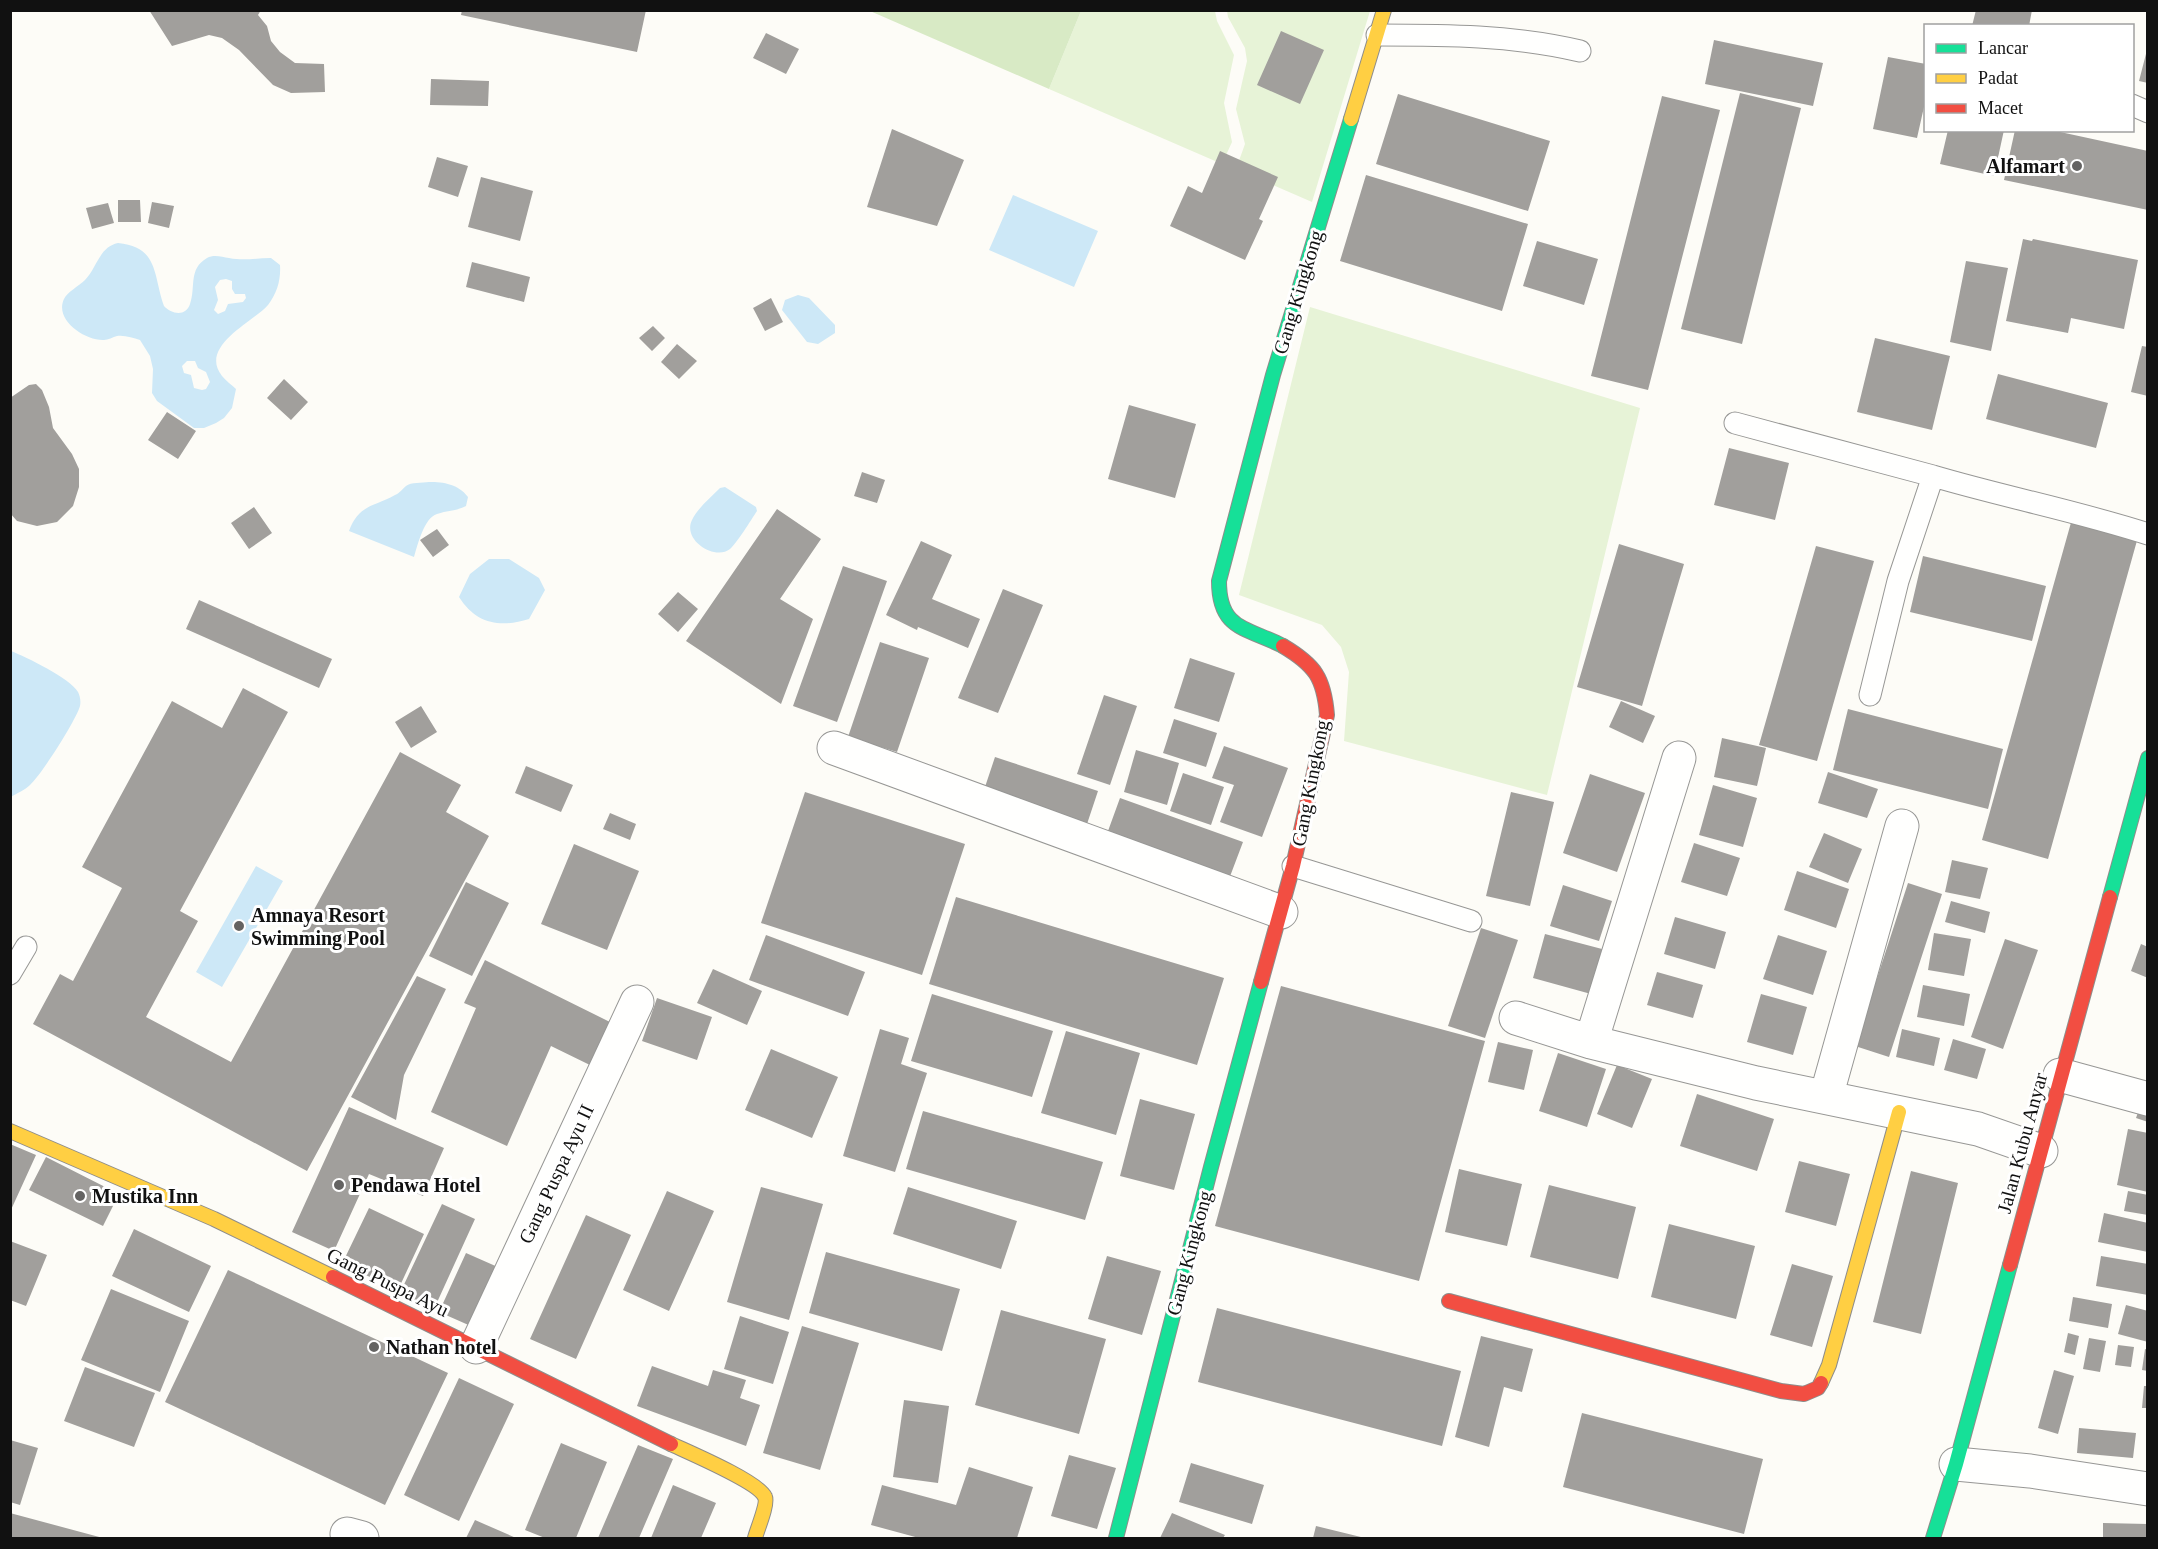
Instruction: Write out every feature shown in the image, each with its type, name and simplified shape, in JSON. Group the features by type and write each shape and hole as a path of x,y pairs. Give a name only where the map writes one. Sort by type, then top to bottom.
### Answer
{"street":[{"name":"Gang Kingkong","path":"1116,1539 1205,1190 1293,866 1327,715 1325,690 1316,673 1302,657 1274,641 1247,630 1225,615 1219,602 1219,581 1273,375 1384,10"},
{"path":"834,748 1281,912"},
{"path":"1591,1042 1679,758"},
{"name":"Jalan Kubu Anyar","path":"1934,1539 2148,758"},
{"path":"1826,1097 1902,826"},
{"name":"Gang Puspa Ayu II","path":"476,1347 637,1002"},
{"path":"1516,1018 1591,1042 1756,1083 1978,1129 2041,1151"},
{"path":"2060,1075 2148,1099"},
{"path":"1449,1301 1780,1391 1804,1394 1818,1388 1829,1365 1899,1112"},
{"name":"Gang Puspa Ayu","path":"10,1131 214,1219 745,1480 765,1497 755,1539"},
{"path":"1956,1464 2030,1471 2148,1489"}],"lane":[{"path":"1377,34 1456,34 1546,43 1580,51"},
{"path":"2134,105 2148,112"},
{"path":"1735,423 2148,534"},
{"path":"1870,695 1898,581 1933,476"},
{"path":"1293,866 1471,921"},
{"path":"10,974 26,947"}],"green space":[{"path":"1081,10 1049,89 870,11"},
{"path":"1081,11 1215,11 1217,21 1234,55 1224,103 1232,142 1222,164 1049,89"},
{"path":"1227,11 1370,11 1312,202 1236,169 1245,144 1236,109 1247,61 1245,48"},
{"path":"1310,307 1640,408 1547,795 1344,741 1349,672 1341,647 1322,625 1239,595"}],"water":[{"path":"1013,195 1098,231 1074,287 989,250"},
{"path":"118,243 131,246 141,250 148,257 164,306 178,313 188,308 197,267 207,258 215,256 240,259 271,258 280,265 278,286 268,305 231,335 217,354 217,365 222,376 236,389 232,408 224,418 216,423 204,428 194,428 157,401 152,393 153,369 150,356 140,340 120,336 106,340 88,337 73,328 67,321 62,307 64,299 70,291 85,280 102,253","holes":["220,280 232,281 235,294 245,294 246,298 243,302 228,304 225,311 218,314 214,310 218,300 215,287","187,361 195,361 198,368 206,372 210,382 206,389 194,388 191,375 184,373 182,366"]},
{"path":"798,295 809,298 835,325 835,333 818,344 807,342 782,310 785,300"},
{"path":"429,482 450,485 460,489 468,497 466,506 432,516 422,532 414,557 349,531 357,516 368,507 397,494 408,485"},
{"path":"725,487 756,507 757,511 730,549 716,552 696,541 690,527 701,507 720,488"},
{"path":"489,559 509,559 539,578 545,590 529,619 508,623 490,622 473,613 459,597 470,574"},
{"path":"11,651 57,674 73,686 80,697 80,706 58,747 42,770 28,787 11,797"},
{"name":"Amnaya Resort Swimming Pool","path":"256,866 283,881 222,987 196,972"}],"building":[{"path":"149,10 261,10 258,15 267,26 271,41 280,52 295,63 324,64 325,92 291,93 273,85 239,50 222,38 209,35 172,46"},
{"path":"462,10 646,10 637,52 461,15"},
{"path":"1976,10 2032,10 2029,24 1972,24"},
{"path":"1281,31 1324,50 1300,104 1257,85"},
{"path":"766,33 799,49 786,74 753,58"},
{"path":"1714,40 1823,63 1813,106 1705,84"},
{"path":"2148,50 2148,83 2139,81"},
{"path":"1888,57 1924,64 1924,107 1917,138 1873,129"},
{"path":"431,79 489,81 488,106 430,105"},
{"path":"1740,93 1801,108 1742,344 1681,329"},
{"path":"1398,94 1550,141 1528,211 1376,164"},
{"path":"1662,96 1720,110 1648,390 1591,376"},
{"path":"892,129 964,160 937,226 867,207"},
{"path":"1948,132 2004,132 1994,176 1940,164"},
{"name":"Alfamart","path":"2015,132 2060,132 2148,151 2148,210 2004,180"},
{"path":"1220,151 1278,177 1259,219 1263,221 1245,260 1170,226 1188,186 1202,193"},
{"path":"437,157 468,166 458,197 428,187"},
{"path":"1366,175 1528,224 1502,311 1340,261"},
{"path":"481,177 533,191 520,241 468,227"},
{"path":"118,200 140,200 141,222 118,222"},
{"path":"152,202 174,206 169,228 148,223"},
{"path":"108,203 114,223 92,229 86,208"},
{"path":"2023,239 2138,260 2124,329 2071,318 2068,333 2006,321"},
{"path":"1537,241 1598,259 1584,305 1523,286"},
{"path":"1966,261 2008,268 1991,351 1950,342"},
{"path":"472,262 530,277 524,302 466,287"},
{"path":"771,298 783,322 765,331 753,308"},
{"path":"653,326 665,338 652,351 639,338"},
{"path":"1875,338 1950,356 1932,430 1857,412"},
{"path":"677,344 697,361 679,379 661,362"},
{"path":"2142,346 2148,347 2148,396 2131,392"},
{"path":"1998,374 2108,403 2096,448 1986,419"},
{"path":"284,379 308,402 291,420 267,398"},
{"path":"36,384 42,390 49,407 53,428 72,454 79,469 79,487 73,506 57,522 37,526 17,521 10,513 10,398 29,385"},
{"path":"1129,405 1196,424 1175,498 1108,479"},
{"path":"167,412 196,431 178,459 148,440"},
{"path":"1729,448 1789,463 1775,520 1714,505"},
{"path":"862,472 885,480 877,503 854,496"},
{"path":"254,507 272,533 249,549 231,523"},
{"path":"777,509 821,539 780,599 813,619 781,704 686,641"},
{"path":"2072,519 2138,537 2048,859 1982,840"},
{"path":"437,529 449,545 433,557 420,540"},
{"path":"921,541 952,555 932,599 980,619 968,648 918,627 917,630 886,615"},
{"path":"1619,544 1684,564 1642,706 1577,687"},
{"path":"1816,546 1874,561 1817,761 1759,745"},
{"path":"1923,556 2046,586 2032,641 1910,612"},
{"path":"843,566 887,581 837,722 793,706"},
{"path":"1003,589 1043,605 998,713 958,698"},
{"path":"678,592 698,609 678,632 658,614"},
{"path":"199,600 332,659 319,688 186,629"},
{"path":"880,642 929,658 897,752 848,737"},
{"path":"1190,658 1235,673 1219,722 1174,708"},
{"path":"243,688 288,712 180,911 198,921 146,1017 231,1062 400,752 461,785 446,812 489,836 307,1171 33,1024 60,974 73,981 122,888 82,867 172,701 222,728"},
{"path":"1104,695 1137,706 1110,785 1077,774"},
{"path":"1621,701 1655,716 1643,743 1609,727"},
{"path":"421,706 437,732 411,748 395,722"},
{"path":"1848,709 2003,749 1988,809 1833,770"},
{"path":"1174,719 1217,733 1206,767 1163,753"},
{"path":"1722,738 1766,748 1757,786 1714,777"},
{"path":"1224,746 1288,768 1262,837 1220,822 1234,785 1212,778"},
{"path":"1136,750 1179,763 1167,805 1124,792"},
{"path":"995,757 1098,791 1086,827 983,793"},
{"path":"526,766 573,785 561,812 515,793"},
{"path":"1828,772 1878,789 1867,818 1818,803"},
{"path":"1183,773 1224,787 1211,825 1170,811"},
{"path":"1590,774 1645,793 1617,872 1563,853"},
{"path":"1713,785 1757,798 1743,847 1699,835"},
{"path":"805,792 965,844 922,975 761,923"},
{"path":"1511,792 1554,802 1530,906 1486,896"},
{"path":"1120,798 1243,842 1226,887 1104,842"},
{"path":"610,813 636,824 630,840 603,829"},
{"path":"1824,833 1862,849 1848,883 1809,867"},
{"path":"1694,843 1740,858 1727,896 1681,882"},
{"path":"574,844 639,871 607,950 541,924"},
{"path":"1952,860 1988,868 1980,899 1945,892"},
{"path":"1797,871 1849,889 1836,928 1784,910"},
{"path":"466,882 509,903 472,976 429,956"},
{"path":"1908,883 1942,894 1889,1057 1855,1046"},
{"path":"1563,885 1612,901 1599,941 1550,926"},
{"path":"956,897 1224,978 1197,1065 929,984"},
{"path":"1951,901 1990,912 1985,933 1945,922"},
{"path":"1675,917 1726,932 1715,969 1664,954"},
{"path":"1481,928 1518,940 1485,1038 1448,1026"},
{"path":"1934,933 1971,939 1964,976 1928,970"},
{"path":"1545,934 1602,949 1591,994 1533,978"},
{"path":"766,935 865,972 848,1016 749,980"},
{"path":"1778,935 1827,951 1813,995 1763,979"},
{"path":"2005,939 2038,950 2003,1049 1971,1037"},
{"path":"2141,944 2148,947 2148,978 2131,971"},
{"path":"485,960 616,1025 594,1067 551,1046 507,1146 431,1112 476,1008 464,1003"},
{"path":"713,969 762,991 747,1025 697,1003"},
{"path":"1657,972 1703,985 1693,1018 1647,1005"},
{"path":"417,976 446,989 404,1075 396,1120 351,1097"},
{"path":"1923,985 1970,994 1964,1026 1917,1017"},
{"path":"1281,986 1485,1041 1419,1281 1215,1226"},
{"path":"932,994 1053,1031 1032,1097 911,1061"},
{"path":"1761,994 1807,1007 1793,1055 1747,1042"},
{"path":"657,998 712,1017 697,1060 642,1041"},
{"path":"880,1029 909,1038 901,1064 927,1073 895,1172 843,1156"},
{"path":"1902,1029 1940,1038 1934,1066 1896,1057"},
{"path":"1066,1031 1140,1053 1116,1135 1041,1113"},
{"path":"1953,1039 1986,1049 1977,1079 1944,1070"},
{"path":"1498,1042 1533,1050 1524,1090 1488,1082"},
{"path":"771,1049 838,1077 812,1138 745,1110"},
{"path":"1558,1053 1606,1069 1587,1127 1539,1111"},
{"path":"1617,1065 1652,1079 1632,1128 1597,1114"},
{"path":"1697,1094 1774,1119 1757,1171 1680,1146"},
{"path":"1140,1099 1195,1114 1174,1190 1120,1176"},
{"path":"2141,1104 2148,1106 2148,1122 2136,1118"},
{"name":"Pendawa Hotel","path":"349,1107 444,1148 423,1196 369,1174 334,1251 292,1232"},
{"path":"923,1111 1103,1162 1085,1220 906,1169"},
{"path":"2128,1129 2148,1133 2148,1192 2117,1185"},
{"path":"10,1144 36,1155 10,1212"},
{"path":"46,1157 119,1194 103,1226 29,1190"},
{"path":"1799,1161 1850,1174 1836,1226 1785,1212"},
{"path":"1459,1169 1522,1184 1507,1246 1445,1232"},
{"path":"1911,1171 1958,1183 1921,1334 1873,1322"},
{"path":"1549,1185 1636,1207 1618,1279 1530,1257"},
{"path":"761,1187 823,1204 789,1320 727,1302"},
{"path":"908,1187 1017,1221 1001,1269 893,1234"},
{"path":"667,1191 714,1211 669,1311 623,1290"},
{"path":"2128,1191 2148,1195 2148,1215 2124,1211"},
{"path":"442,1204 475,1219 434,1309 400,1293"},
{"path":"369,1208 424,1234 398,1290 342,1264"},
{"path":"2104,1213 2148,1223 2148,1252 2098,1242"},
{"path":"586,1215 631,1235 576,1359 530,1339"},
{"path":"1669,1224 1755,1246 1736,1319 1651,1297"},
{"path":"134,1229 211,1266 189,1312 112,1276"},
{"path":"10,1241 47,1255 26,1306 10,1300"},
{"path":"826,1252 960,1289 942,1351 809,1313"},
{"path":"466,1253 500,1268 473,1327 439,1312"},
{"path":"1107,1256 1161,1271 1142,1335 1088,1319"},
{"path":"2101,1256 2148,1264 2148,1295 2096,1286"},
{"path":"1792,1264 1833,1276 1812,1347 1770,1335"},
{"path":"228,1270 448,1373 385,1505 165,1402"},
{"path":"111,1289 189,1321 160,1392 81,1360"},
{"path":"2073,1297 2112,1304 2108,1328 2069,1321"},
{"path":"2126,1305 2148,1311 2148,1342 2118,1334"},
{"path":"1217,1308 1461,1371 1442,1446 1198,1382"},
{"path":"1001,1310 1106,1339 1079,1434 975,1405"},
{"path":"740,1316 789,1332 773,1384 724,1369"},
{"path":"802,1326 859,1343 820,1470 763,1453"},
{"path":"2068,1333 2079,1336 2075,1355 2064,1352"},
{"path":"1481,1336 1533,1349 1522,1392 1504,1387 1489,1447 1455,1437"},
{"path":"2089,1338 2106,1341 2100,1372 2083,1369"},
{"path":"2118,1345 2134,1347 2131,1367 2115,1365"},
{"path":"2145,1349 2148,1350 2148,1371 2142,1370"},
{"path":"652,1366 708,1386 713,1370 746,1380 740,1398 760,1405 746,1446 637,1406"},
{"path":"85,1367 155,1393 134,1447 64,1421"},
{"path":"2054,1370 2074,1376 2058,1434 2038,1428"},
{"path":"459,1378 514,1404 459,1521 404,1495"},
{"path":"2144,1386 2148,1386 2148,1408 2142,1408"},
{"path":"904,1400 949,1406 938,1483 893,1477"},
{"path":"1582,1413 1763,1459 1744,1534 1563,1487"},
{"path":"2079,1428 2136,1433 2133,1458 2077,1453"},
{"path":"10,1440 38,1448 20,1505 10,1502"},
{"path":"561,1443 607,1462 576,1538 545,1538 525,1530"},
{"path":"638,1445 673,1459 639,1538 598,1538"},
{"path":"1069,1455 1116,1468 1097,1529 1051,1516"},
{"path":"1191,1463 1264,1485 1252,1524 1179,1502"},
{"path":"969,1467 1033,1487 1017,1538 919,1538 871,1525 882,1485 956,1505"},
{"path":"673,1485 716,1503 701,1538 651,1538"},
{"path":"10,1513 103,1538 10,1538"},
{"path":"1172,1513 1225,1535 1223,1538 1160,1538"},
{"path":"475,1520 516,1538 466,1538"},
{"path":"2103,1523 2148,1524 2148,1538 2103,1538"},
{"path":"1316,1526 1365,1538 1313,1538"}],"traffic: fast":[{"path":"1283,646 1246,630 1229,618 1220,597 1219,581 1273,375 1351,119"},
{"path":"2110,897 2148,758"},
{"path":"1116,1538 1261,982"},
{"path":"1933,1538 1956,1464 2010,1265"}],"traffic: slow":[{"path":"1351,119 1384,10"},
{"path":"1821,1383 1829,1365 1899,1112"},
{"path":"10,1131 214,1219 333,1277"},
{"path":"671,1444 722,1468 760,1491 766,1500 755,1538"}],"traffic: jam":[{"path":"1261,982 1293,866 1327,715 1326,702 1316,674 1303,660 1283,646"},
{"path":"2010,1265 2110,897"},
{"path":"333,1277 671,1444"},
{"path":"1449,1301 1781,1391 1804,1394 1818,1388 1821,1383"}],"place":[{"name":"Alfamart","path":"2077,166"},
{"name":"Amnaya Resort Swimming Pool","path":"239,926"},
{"name":"Pendawa Hotel","path":"339,1185"},
{"name":"Mustika Inn","path":"80,1196"},
{"name":"Nathan hotel","path":"374,1347"}]}
